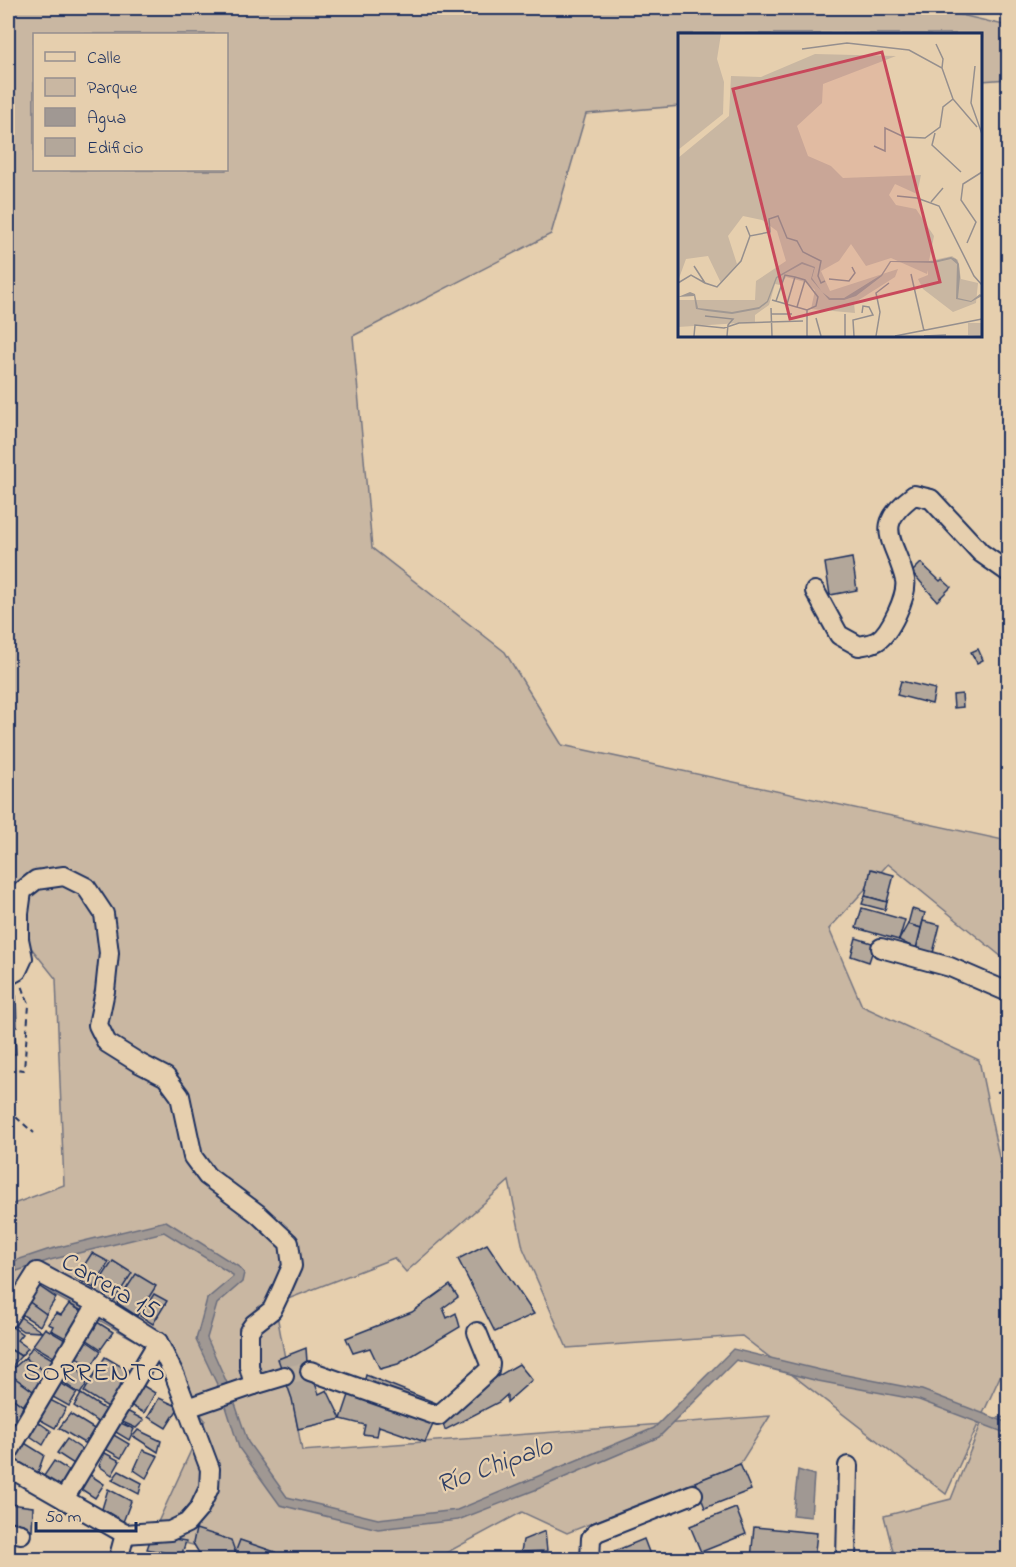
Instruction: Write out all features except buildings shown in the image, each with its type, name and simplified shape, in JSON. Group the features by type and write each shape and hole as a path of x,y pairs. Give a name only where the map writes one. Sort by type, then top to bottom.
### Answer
{"street":[{"path":"815,591 839,634 859,646 876,641 890,628 901,602 905,582 891,545 889,528 897,508 914,495 931,499 981,553 1008,572"},
{"path":"12,974 23,958 19,930 22,891 36,880 64,876 86,887 104,914 109,953 98,1025 108,1042 139,1063 166,1077 180,1096 193,1157 207,1176 258,1214 289,1243 292,1266 281,1291 272,1310 249,1331 247,1387"},
{"path":"881,948 950,967 1008,992"},
{"name":"Carrera 15","path":"8,1318 37,1272 97,1304 158,1342 175,1376 210,1469 209,1488 199,1509 187,1523 170,1531 125,1534"},
{"path":"8,1453 97,1304"},
{"path":"310,1371 435,1415 441,1415 489,1370 490,1364 477,1332"},
{"path":"64,1499 158,1342"},
{"path":"187,1408 284,1376"},
{"path":"846,1560 848,1466"},
{"path":"8,1467 125,1534 118,1560"},
{"path":"590,1555 591,1538 597,1532 693,1494"}],"path":[{"path":"8,1068 24,1070 29,1005 12,974"},
{"path":"996,1092 1008,1090"},
{"path":"8,1110 34,1133"},
{"path":"998,1135 1008,1133"},
{"path":"1000,1174 1008,1172"}],"green space":[{"path":"8,8 932,8 1008,26 1008,79 983,81 983,33 678,33 678,106 586,114 551,234 353,336 372,548 505,652 562,745 1008,841 1008,962 888,864 829,929 862,1006 979,1060 1001,1167 1008,1180 1008,1359 946,1494 742,1336 567,1348 523,1248 509,1181 406,1272 394,1258 275,1304 302,1451 770,1416 740,1464 567,1533 522,1512 435,1559 250,1559 152,1535 205,1420 153,1350 38,1286 8,1315 8,1206 64,1185 56,979 8,919"},
{"path":"1008,1417 1008,1559 895,1559 884,1516 951,1499 983,1419"}],"water":[{"path":"166,1221 239,1267 244,1273 242,1282 217,1304 207,1338 231,1392 248,1442 287,1497 378,1519 457,1510 654,1428 733,1349 820,1370 922,1390 1008,1423 1008,1434 919,1400 818,1381 736,1360 659,1437 458,1520 378,1529 280,1505 239,1448 223,1397 196,1340 207,1299 233,1275 164,1232 50,1260 8,1274 8,1263 47,1250"},
{"path":"798,1470 814,1475 811,1517 793,1515"}],"tunnel":[{"path":"284,1376 310,1371"}],"district":[{"name":"SORRENTO","path":"95,1371"}],"water label":[{"name":"Río Chipalo","path":"494,1464"}]}
